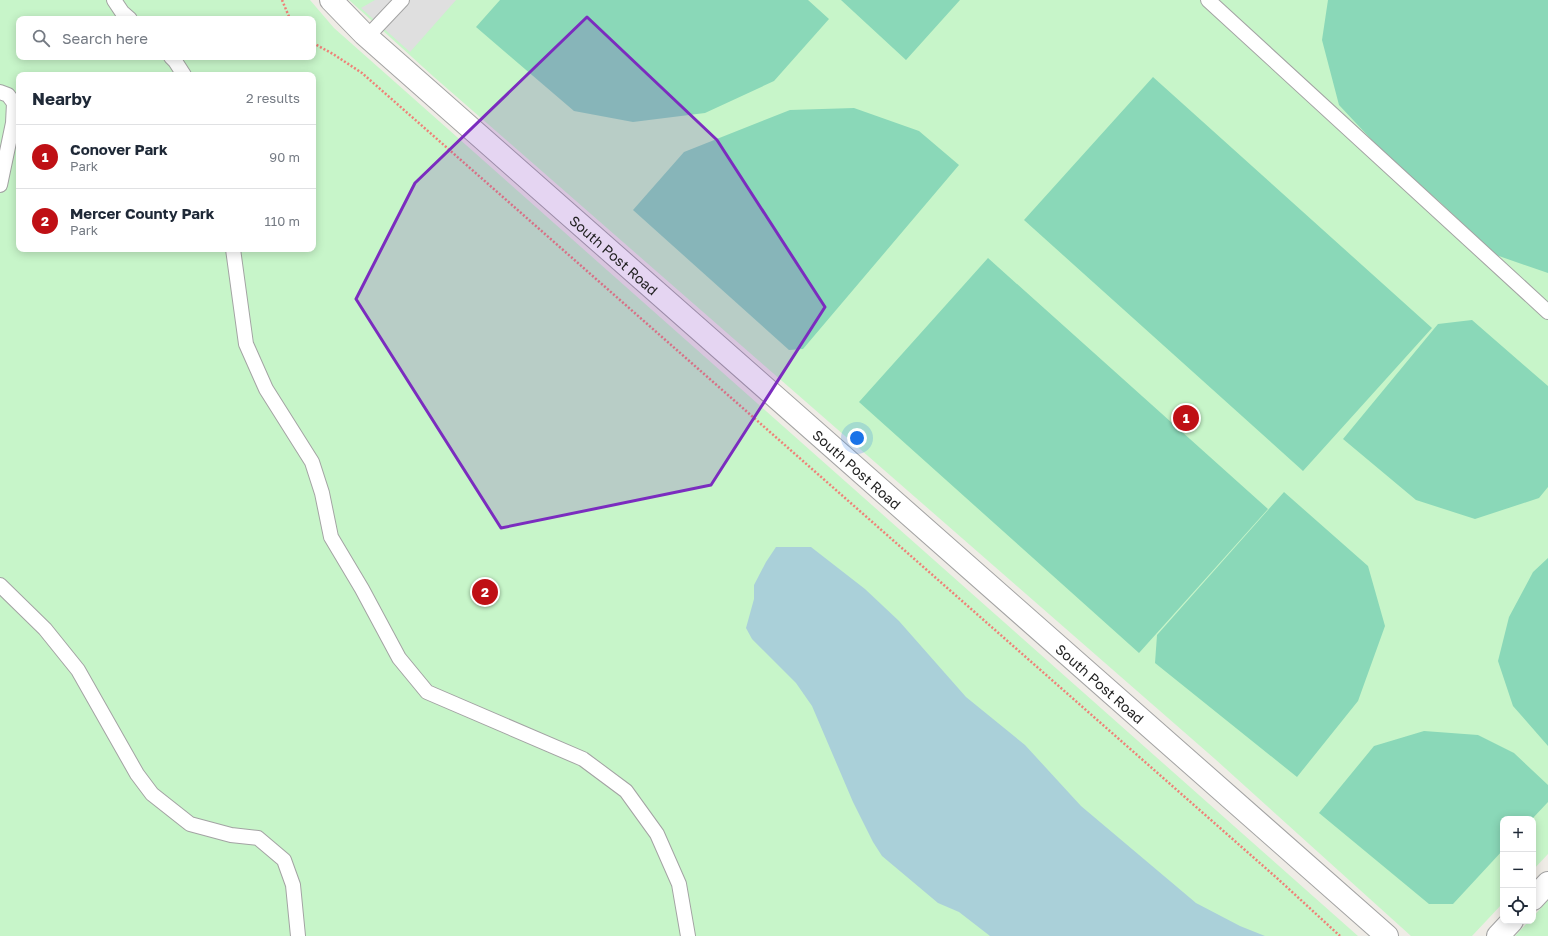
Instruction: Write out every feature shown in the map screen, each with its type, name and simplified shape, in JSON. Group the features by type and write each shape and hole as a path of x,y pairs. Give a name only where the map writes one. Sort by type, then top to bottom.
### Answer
{"street":[{"name":"South Post Road","path":"331,0 367,37 1386,936"},
{"path":"1536,896 1548,883"},
{"path":"1498,936 1509,924"}],"lane":[{"path":"114,0 127,16"},
{"path":"367,37 402,0"},
{"path":"1208,0 1548,312"},
{"path":"174,60 182,72"},
{"path":"0,92 8,95 14,103 12,123 0,185"},
{"path":"233,252 246,344 266,389 312,462 322,493 331,538 362,589 399,658 427,692 583,759 626,791 657,834 679,884 688,936"},
{"path":"0,585 45,629 78,670 137,774 152,794 190,824 231,835 258,838 284,860 293,885 298,936"}],"path":[{"path":"282,0 289,16"},
{"path":"316,45 362,73 1254,858 1340,936"}],"highlighted area":[{"path":"587,17 717,140 825,307 711,485 501,528 356,299 415,183"}],"green space":[{"path":"0,0 310,0 334,28 1358,936 0,936"},
{"path":"349,0 1548,0 1548,854 1536,867 1536,816 1500,816 1500,906 1472,936 1411,936 1215,759 434,77"},
{"path":"500,0 808,0 829,19 774,81 705,113 633,122 574,111 476,27"},
{"path":"841,0 960,0 906,60"},
{"path":"1328,0 1548,0 1548,273 1496,255 1441,203 1385,154 1339,105 1322,40"},
{"path":"1153,77 1432,328 1303,471 1024,220"},
{"path":"854,108 919,131 959,165 803,349 789,350 633,210 684,152 790,110"},
{"path":"988,258 1268,509 1139,653 859,402"},
{"path":"1472,320 1548,386 1548,487 1539,498 1475,519 1416,500 1343,439 1438,324"},
{"path":"1284,492 1368,566 1385,626 1358,701 1297,777 1155,663 1157,635"},
{"path":"1548,558 1548,746 1513,706 1498,661 1509,617 1533,572"},
{"path":"1424,731 1478,735 1514,753 1548,785 1548,802 1535,816 1500,816 1500,853 1453,904 1429,904 1319,813 1374,746"},
{"path":"1548,900 1548,936 1515,936 1526,924 1536,924 1536,914"}],"shaded area":[{"path":"375,0 456,0 410,52 361,8"}],"water":[{"path":"776,547 811,547 865,589 899,621 966,697 1025,745 1081,806 1196,903 1240,926 1265,936 990,936 959,912 938,903 882,856 873,842 853,802 812,706 796,683 752,639 746,628 754,599 754,585"}],"place":[{"name":"Conover Park","path":"1186,418"},
{"name":"Mercer County Park","path":"485,592"}]}
